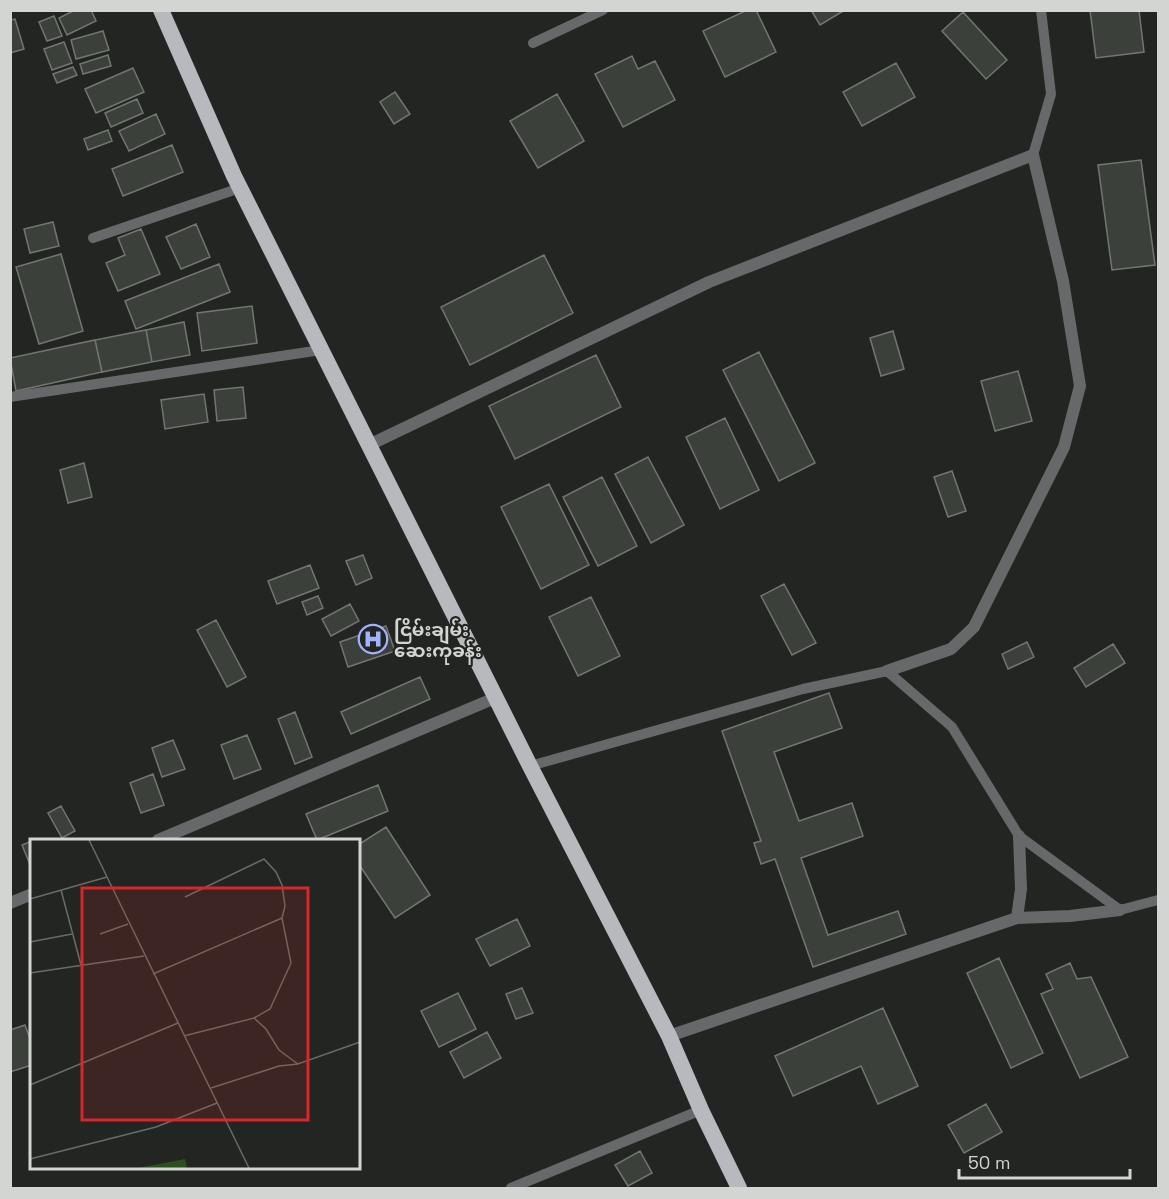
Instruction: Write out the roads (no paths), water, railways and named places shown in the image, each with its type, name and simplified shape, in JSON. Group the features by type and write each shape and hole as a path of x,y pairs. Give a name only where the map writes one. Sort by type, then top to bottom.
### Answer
{"highway":[{"path":"161,10 240,188 495,698 669,1036 701,1110 739,1188"}],"street":[{"path":"369,445 709,282 1033,155 1063,281 1080,386 1064,447 974,627 951,649 887,671"},
{"path":"160,839 495,698"},
{"path":"1017,918 1021,889 1019,836"},
{"path":"10,903 30,895"},
{"path":"669,1036 1017,918 1070,916 1120,910"}],"lane":[{"path":"533,43 603,10"},
{"path":"1033,155 1051,94 1041,10"},
{"path":"93,238 240,188"},
{"path":"10,397 321,350"},
{"path":"530,766 803,689 887,671 952,727 1019,836 1120,910 1158,900"},
{"path":"511,1188 701,1110"}],"place":[{"name":"ငြိမ်းချမ်း ဆေးကုခန်း","path":"373,639"}]}
